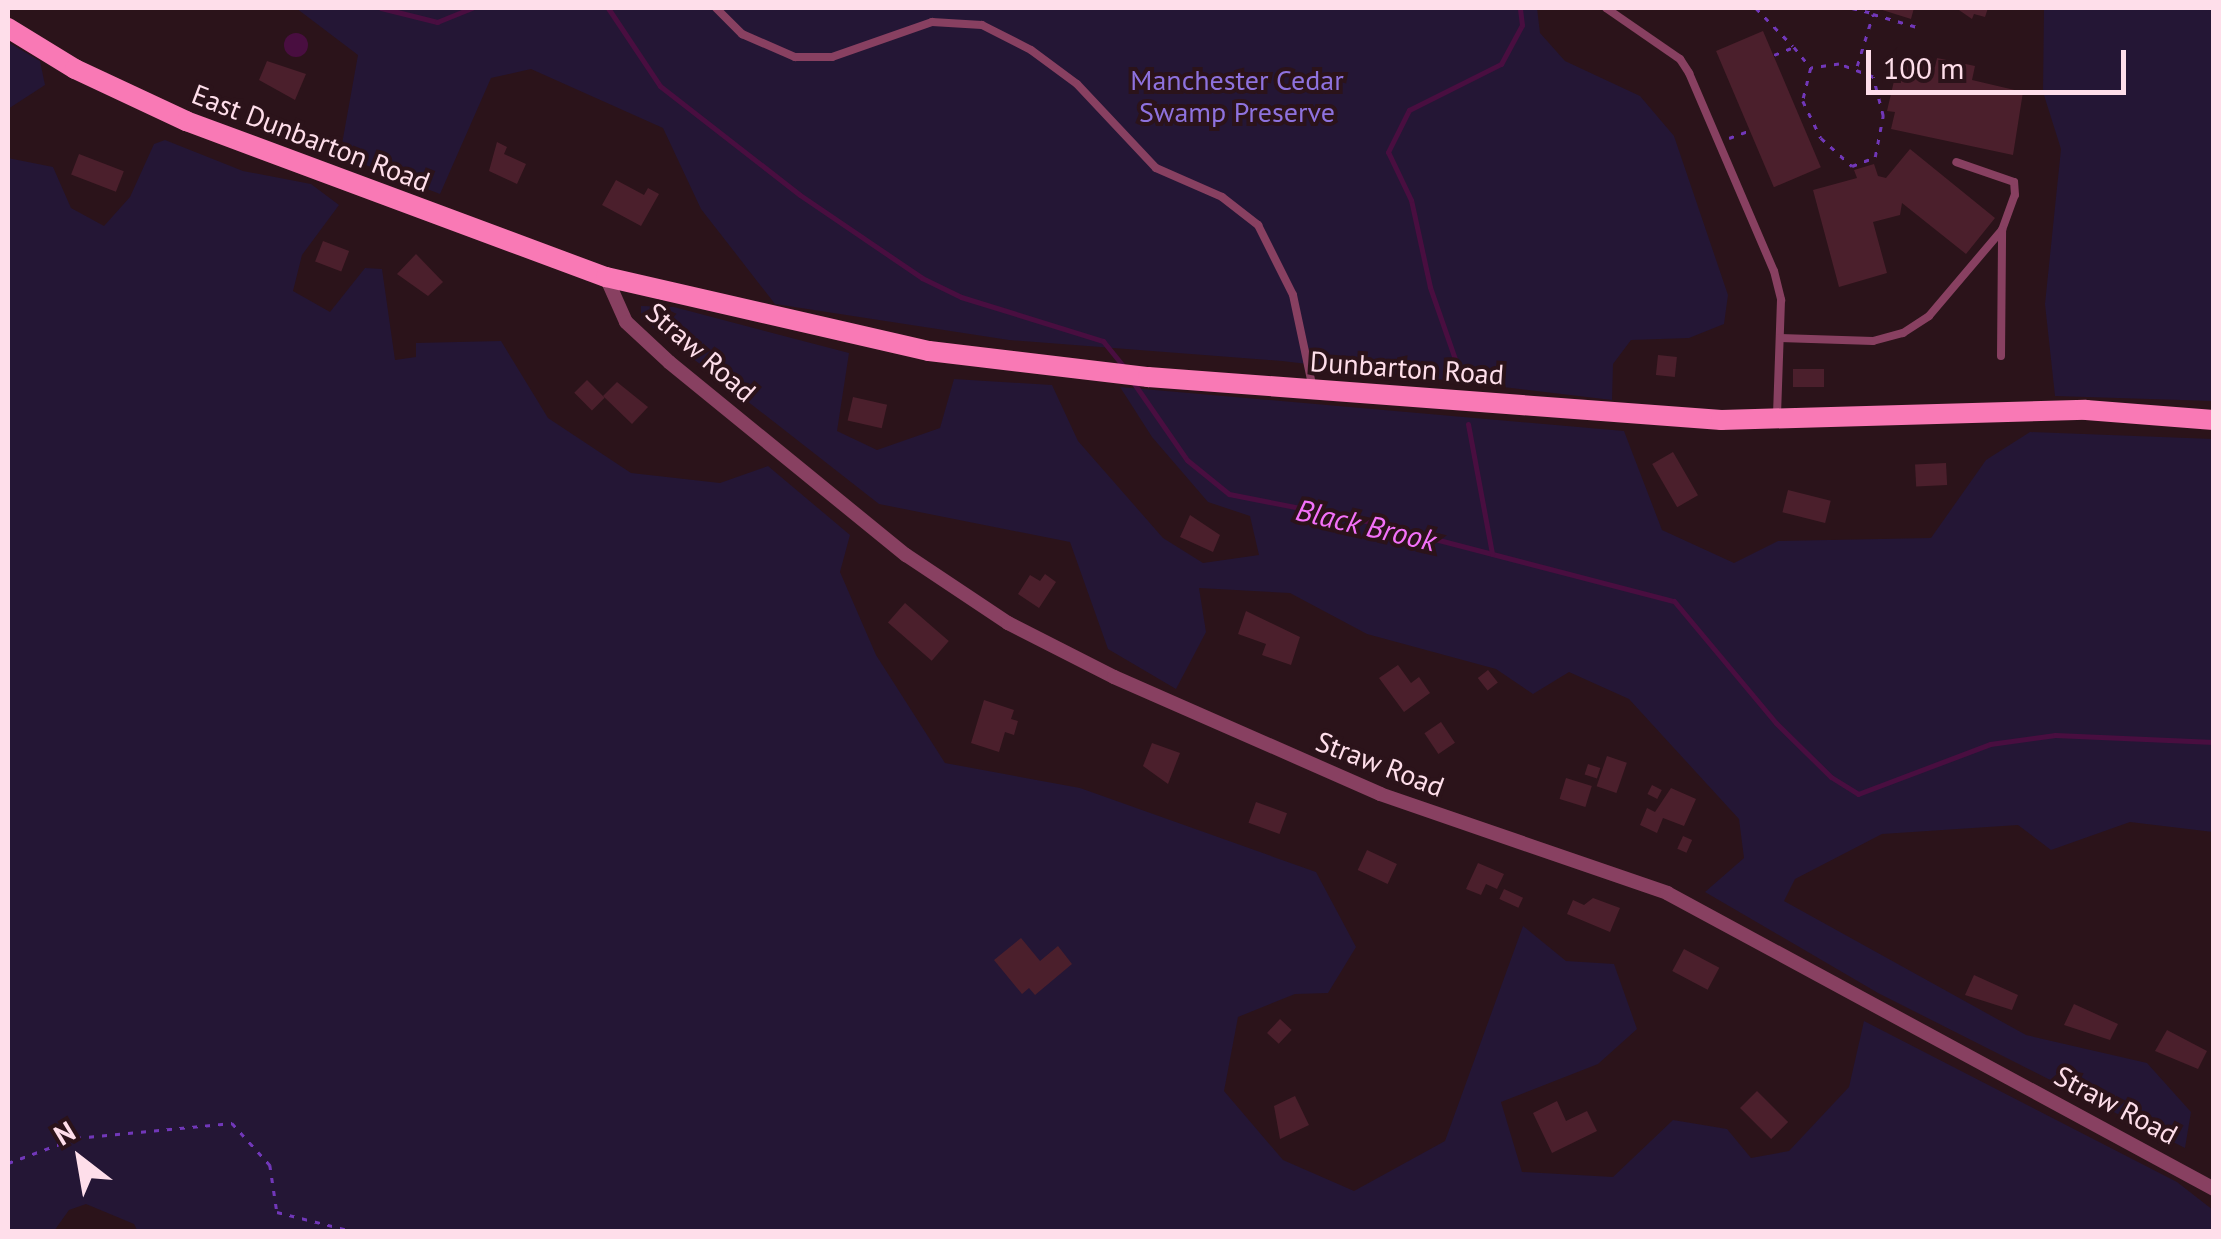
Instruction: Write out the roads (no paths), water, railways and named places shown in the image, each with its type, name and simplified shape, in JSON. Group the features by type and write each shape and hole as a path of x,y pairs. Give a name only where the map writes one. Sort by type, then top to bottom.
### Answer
{"street":[{"name":"East Dunbarton Road","path":"8,28 75,69 186,121 606,276"},
{"name":"Dunbarton Road","path":"606,276 928,351 1148,377 1777,421 2086,410 2214,420"},
{"name":"Straw Road","path":"606,276 620,314 670,362 906,555 1022,630 1367,789 1667,892 2214,1189"}],"lane":[{"path":"716,8 751,40 795,57 832,57 945,22 982,26 1031,50 1077,84 1156,168 1222,197 1258,225 1292,295 1313,389"},
{"path":"1606,8 1680,59 1774,271 1780,338 1777,421"},
{"path":"1956,162 2014,182 2002,230 2001,356"},
{"path":"1780,338 1874,340 1903,334 1929,316 2002,230"}],"waterway":[{"name":"Black Brook","path":"381,8 437,22 472,8"},
{"name":"Black Brook","path":"608,8 660,86 800,195 922,278 961,297 1103,341 1125,368"},
{"path":"1463,382 1430,287 1411,200 1388,152 1409,110 1501,64 1522,25 1520,8"},
{"name":"Black Brook","path":"1133,382 1187,460 1229,494 1362,520 1674,601 1776,723 1831,777 1858,794 1990,744 2055,735 2214,742"},
{"path":"1468,424 1492,554"}],"park label":[{"name":"Manchester Cedar Swamp Preserve","path":"1237,96"}]}
